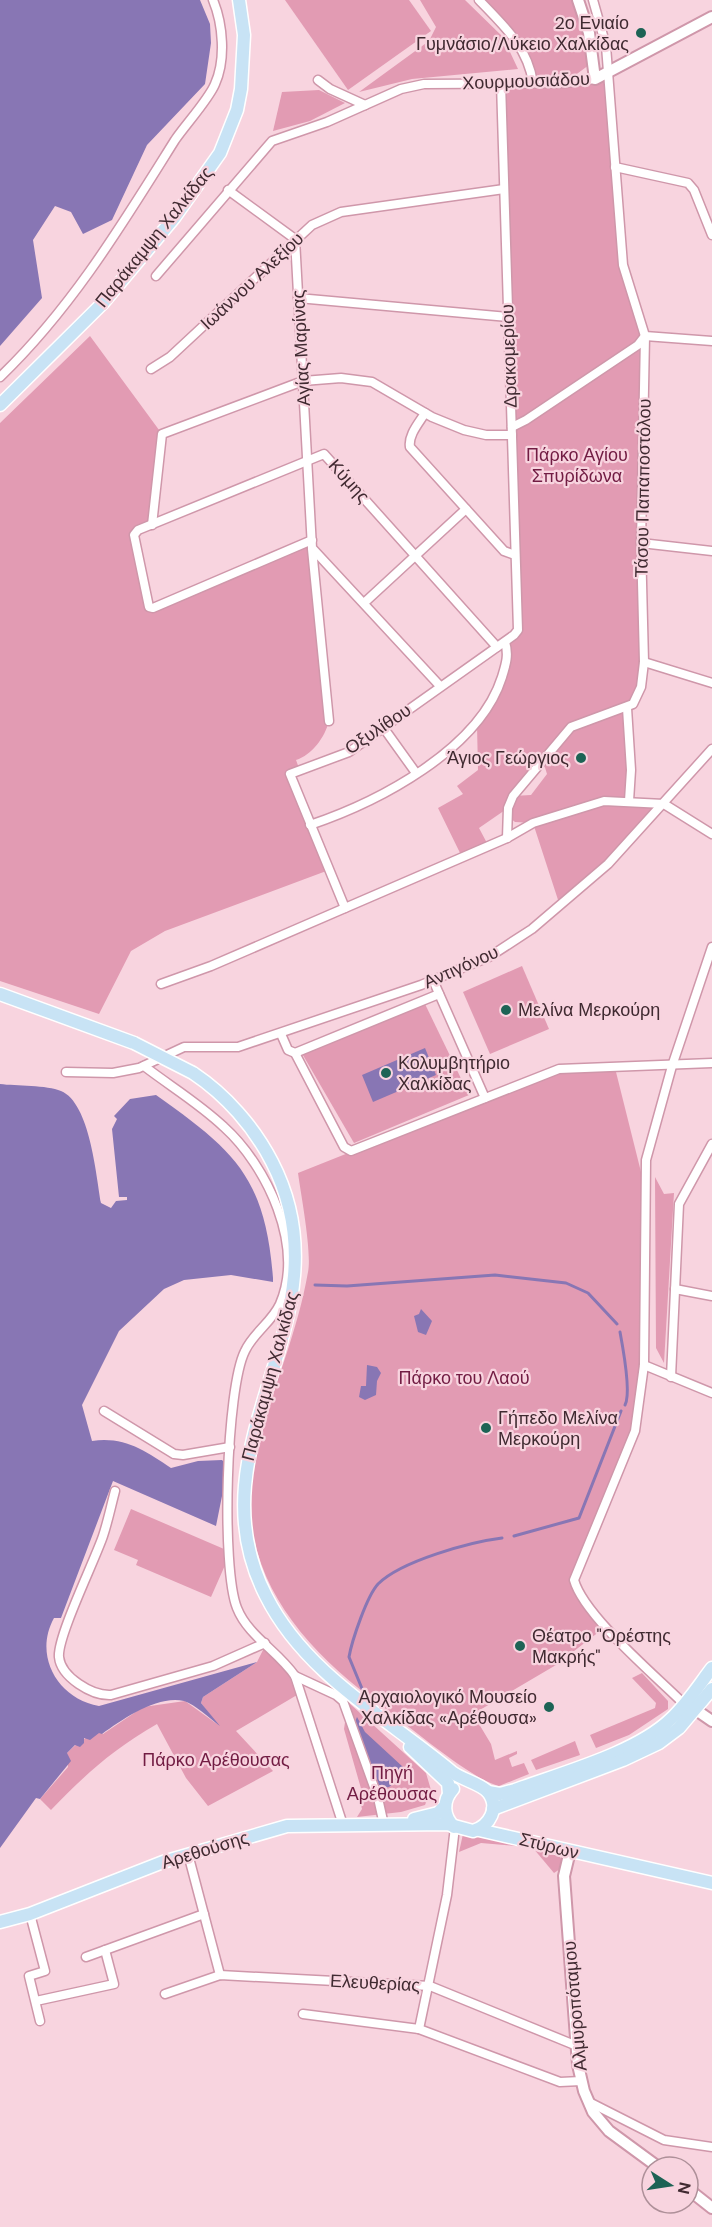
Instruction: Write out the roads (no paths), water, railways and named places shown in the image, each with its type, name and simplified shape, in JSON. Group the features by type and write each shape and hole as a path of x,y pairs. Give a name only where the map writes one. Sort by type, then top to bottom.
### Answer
{"main road":[{"name":"Παράκαμψη Χαλκίδας","path":"0,405 103,303 174,218 220,153 230,133 241,89 244,35 239,0"},
{"name":"Παράκαμψη Χαλκίδας","path":"0,994 134,1043 194,1073 218,1092 241,1116 269,1155 288,1200 296,1242 293,1297 246,1466 244,1524 252,1564 271,1607 296,1642 448,1783 447,1800"},
{"path":"712,1668 690,1707 679,1728 659,1743 493,1813 479,1830 467,1832 455,1827 447,1818 447,1800 459,1785 471,1783 488,1792 496,1794 507,1792 616,1752 662,1726 690,1707 712,1689"},
{"name":"Παράκαμψη Χαλκίδας","path":"388,1725 463,1780 471,1783"},
{"path":"488,1792 493,1813"},
{"name":"Αρεθούσης","path":"386,1825 438,1813 447,1800"},
{"name":"Στύρων","path":"493,1813 495,1823 503,1828 584,1848 620,1861"},
{"name":"Αρεθούσης","path":"0,1922 30,1914 188,1854 287,1826 447,1824 455,1827"},
{"name":"Στύρων","path":"479,1830 712,1883"}],"street":[{"path":"0,377 68,302 188,120 215,85 222,41 221,19 213,0"},
{"path":"479,0 517,42 527,59 533,83"},
{"path":"578,0 589,33 595,79"},
{"name":"Τάσου Παπαποστόλου","path":"592,0 606,46 623,265 645,336 642,543 644,662 639,692 634,702 627,708"},
{"name":"Χουρμουσιάδου","path":"156,276 272,141 401,89 424,84 533,83 595,79 712,17"},
{"path":"318,80 330,89 365,105"},
{"name":"Δρακομερίου","path":"501,83 518,630"},
{"path":"615,167 688,183 694,190 712,235"},
{"name":"Ιωάννου Αλεξίου","path":"151,369 170,357 312,225 341,212 504,189"},
{"path":"228,190 295,239"},
{"name":"Αγίας Μαρίνας","path":"295,239 312,544 329,721"},
{"path":"298,298 508,317"},
{"path":"440,686 312,544 153,608 149,607 134,535 152,525 162,434 303,381 341,378 372,382 425,412 475,434 512,431 638,345 645,336 712,341"},
{"path":"425,412 413,432 409,442 411,447 504,551 515,555"},
{"name":"Κύμης","path":"152,525 307,459 324,454 416,556 501,644"},
{"path":"364,603 466,509"},
{"path":"642,543 712,551"},
{"name":"Οξυλίθου","path":"345,908 290,774 349,752 518,630"},
{"path":"310,825 376,798 449,749 480,721 501,679 508,654 501,644"},
{"path":"644,662 712,683"},
{"path":"507,838 508,808 513,796 571,728 591,718 627,708 631,770 629,801"},
{"path":"383,727 416,773"},
{"name":"Αντιγόνου","path":"66,1072 106,1074 144,1066 184,1047 230,1048 281,1034 433,980 489,957 532,929 608,864 712,749"},
{"path":"161,984 211,966 507,838 533,823 604,801 664,804 712,834"},
{"path":"712,947 672,1066 645,1166 644,1365 635,1431 574,1580 578,1593 600,1620 690,1707 712,1722"},
{"path":"703,975 712,979"},
{"path":"433,980 485,1098"},
{"path":"296,1053 439,994"},
{"path":"281,1034 288,1050 296,1053 342,1145 348,1150 354,1150 559,1069 712,1063"},
{"path":"144,1066 232,1135 270,1192 283,1224 287,1259 284,1292 276,1312 244,1352 232,1413 227,1536 233,1596 244,1622 281,1657 295,1676 343,1825"},
{"path":"671,1377 679,1204 712,1144"},
{"path":"675,1289 712,1296"},
{"path":"644,1365 712,1393"},
{"path":"104,1411 174,1454 183,1455 230,1447"},
{"path":"115,1491 103,1536 60,1647 62,1667 71,1678 99,1693 111,1695 220,1664 265,1643"},
{"path":"295,1676 336,1695 343,1701 386,1825"},
{"path":"419,2029 430,1986 447,1895 455,1827"},
{"name":"Αλμυροπόταμου","path":"573,1852 564,1876 581,2081 600,2122 642,2155"},
{"path":"188,1854 220,1975"},
{"path":"30,1914 45,1971 29,1976 40,2021"},
{"path":"86,1957 204,1914"},
{"path":"36,2001 114,1984 105,1950"},
{"name":"Ελευθερίας","path":"165,1994 220,1975 430,1986 577,2046"},
{"path":"303,2014 419,2029 560,2082 581,2081"},
{"path":"589,2102 664,2140 712,2147"},
{"path":"700,2198 712,2208"}],"waterway":[{"path":"315,1285 347,1286 495,1275 566,1283 588,1293 617,1324"},
{"path":"620,1332 627,1381 625,1405"},
{"path":"514,1536 579,1518 621,1411"},
{"path":"363,1691 349,1657 360,1619 378,1584 419,1560 455,1548 502,1538"}],"place":[{"name":"2ο Ενιαίο Γυμνάσιο/Λύκειο Χαλκίδας","path":"641,33"},
{"name":"Άγιος Γεώργιος","path":"581,758"},
{"name":"Μελίνα Μερκούρη","path":"506,1010"},
{"name":"Κολυμβητήριο Χαλκίδας","path":"386,1073"},
{"name":"Γήπεδο Μελίνα Μερκούρη","path":"486,1428"},
{"name":"Θέατρο \"Ορέστης Μακρής\"","path":"520,1646"},
{"name":"Αρχαιολογικό Μουσείο Χαλκίδας «Αρέθουσα»","path":"549,1707"}],"park label":[{"name":"Πάρκο Αγίου Σπυρίδωνα","path":"577,465"},
{"name":"Πάρκο του Λαού","path":"464,1378"},
{"name":"Πάρκο Αρέθουσας","path":"216,1760"},
{"name":"Πηγή Αρέθουσας","path":"392,1783"}]}
